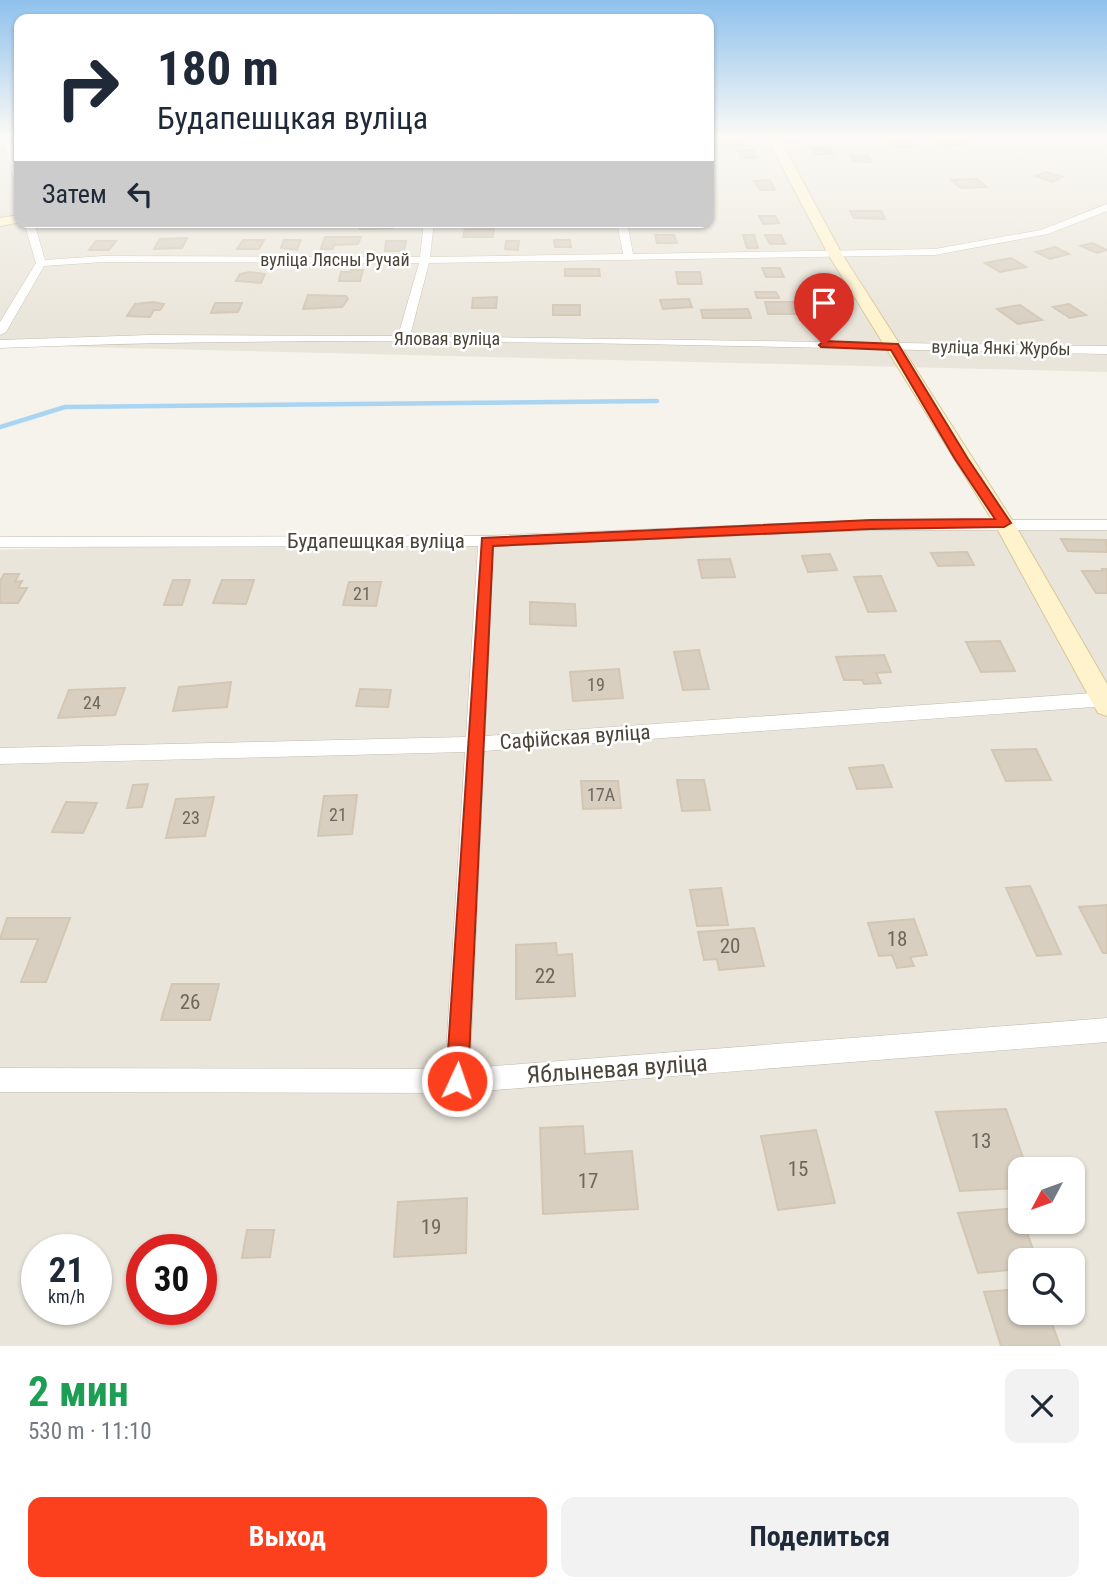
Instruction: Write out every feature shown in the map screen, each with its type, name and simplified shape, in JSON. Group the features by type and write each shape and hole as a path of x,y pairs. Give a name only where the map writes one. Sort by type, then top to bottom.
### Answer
{"street":[{"path":"806,199 835,254 961,459 1004,523 1106,702"},
{"name":"вуліца Лясны Ручай","path":"41,263 103,259 425,260 935,252 1014,240 1081,222 1107,207"},
{"path":"0,332 41,263 31,228"},
{"path":"403,340 425,260 428,228"},
{"path":"623,228 629,258"},
{"name":"Яловая вуліца","path":"0,344 149,338 894,346"},
{"name":"вуліца Янкі Журбы","path":"894,346 1107,350"},
{"name":"Будапешцкая вуліца","path":"0,542 486,541 871,525 1107,525"},
{"path":"457,1081 478,744 486,541"},
{"name":"Сафійская вуліца","path":"0,756 478,744 1106,702"},
{"name":"Яблыневая вуліца","path":"0,1080 457,1081 1107,1030"}],"shaded area":[{"path":"0,199 14,199 14,228 714,228 714,199 1107,199 1107,372 0,345"},
{"path":"991,519 1107,519 1107,1346 0,1346 0,550"}],"building":[{"path":"850,211 881,211 885,219 854,218"},
{"path":"759,216 775,216 779,223 763,224"},
{"path":"465,229 494,229 493,237 463,237"},
{"path":"655,235 674,235 677,243 657,243"},
{"path":"743,235 754,235 758,248 747,248"},
{"path":"765,235 781,235 785,244 770,244"},
{"path":"325,237 361,237 358,244 334,245 333,249 321,249"},
{"path":"187,238 182,248 154,249 160,239"},
{"path":"243,240 264,240 259,249 237,249"},
{"path":"284,240 301,240 297,250 281,248"},
{"path":"554,240 570,240 571,247 555,247"},
{"path":"96,241 116,241 109,250 89,250"},
{"path":"386,241 406,241 404,251 385,251"},
{"path":"506,241 519,241 518,250 505,249"},
{"path":"1092,243 1107,250 1097,253 1081,246"},
{"path":"1055,247 1069,254 1050,259 1036,252"},
{"path":"1011,258 1026,267 1000,272 985,263"},
{"path":"762,268 780,268 784,277 766,277"},
{"path":"565,269 599,269 600,276 565,276"},
{"path":"363,270 360,281 339,281 341,272"},
{"path":"676,272 700,272 702,284 678,284"},
{"path":"240,274 265,274 261,283 236,281"},
{"path":"755,292 776,292 779,298 757,298"},
{"path":"308,295 346,296 348,299 342,307 303,309"},
{"path":"497,297 496,308 472,308 473,298"},
{"path":"689,299 692,307 663,309 660,300"},
{"path":"765,302 807,302 812,314 768,314"},
{"path":"215,303 242,303 238,312 211,313"},
{"path":"135,304 164,304 160,310 154,310 150,317 127,316"},
{"path":"1069,304 1086,315 1070,318 1053,307"},
{"path":"553,305 580,305 580,315 553,315"},
{"path":"1020,305 1042,320 1018,324 997,309"},
{"path":"748,309 751,318 703,318 701,310"},
{"path":"1061,539 1106,540 1107,552 1068,551"},
{"path":"967,552 974,565 938,566 931,553"},
{"path":"830,554 837,570 808,572 802,556"},
{"path":"730,559 735,577 702,578 698,560"},
{"path":"1102,569 1107,569 1107,593 1096,593 1082,571 1103,571"},
{"path":"4,574 19,574 15,582 22,581 18,588 27,588 18,603 0,603 0,581"},
{"path":"881,576 896,611 868,612 854,577"},
{"path":"173,580 190,580 182,605 164,605"},
{"path":"222,580 254,580 246,604 213,603"},
{"path":"349,582 381,582 376,606 343,605"},
{"path":"530,602 575,604 576,626 530,624"},
{"path":"1000,641 1015,671 981,672 966,642"},
{"path":"699,650 709,689 683,690 674,652"},
{"path":"884,655 891,672 876,673 881,683 864,684 862,680 844,680 836,657"},
{"path":"619,669 623,698 573,701 570,672"},
{"path":"231,682 227,707 173,711 179,687"},
{"path":"125,688 115,715 58,718 69,690"},
{"path":"360,689 391,690 388,707 356,706"},
{"path":"1036,749 1051,780 1006,781 992,750"},
{"path":"883,765 892,787 857,789 849,768"},
{"path":"677,780 704,780 710,810 682,811"},
{"path":"581,781 618,781 621,808 583,809"},
{"path":"148,784 142,807 127,808 133,785"},
{"path":"357,795 352,834 318,836 324,796"},
{"path":"214,797 205,836 166,838 176,799"},
{"path":"66,802 97,803 83,833 52,832"},
{"path":"1030,886 1061,954 1037,956 1006,888"},
{"path":"721,888 728,925 697,926 690,890"},
{"path":"1107,905 1107,953 1103,953 1079,907"},
{"path":"7,918 70,918 46,982 21,982 38,939 0,939"},
{"path":"914,919 927,955 910,957 914,966 897,968 892,955 879,956 868,923"},
{"path":"754,928 764,966 719,970 717,959 704,960 698,932"},
{"path":"556,943 557,955 572,954 575,996 516,999 516,945"},
{"path":"172,984 219,984 210,1020 161,1020"},
{"path":"1006,1109 1023,1157 1008,1157 1008,1189 960,1191 936,1112"},
{"path":"583,1126 585,1154 632,1151 638,1209 543,1214 540,1128"},
{"path":"816,1130 835,1203 778,1210 761,1136"},
{"path":"467,1198 466,1253 394,1257 398,1202"},
{"path":"1008,1209 1008,1234 1027,1234 1033,1248 1008,1248 1008,1270 978,1273 958,1213"},
{"path":"247,1230 274,1230 270,1257 242,1258"},
{"path":"1008,1290 1008,1325 1053,1325 1060,1346 1001,1346 984,1292"}],"waterway":[{"path":"0,427 65,407 657,401"}],"route":[{"path":"457,1081 478,744 486,541 871,525 1004,523 961,459 894,346 824,345"}]}
